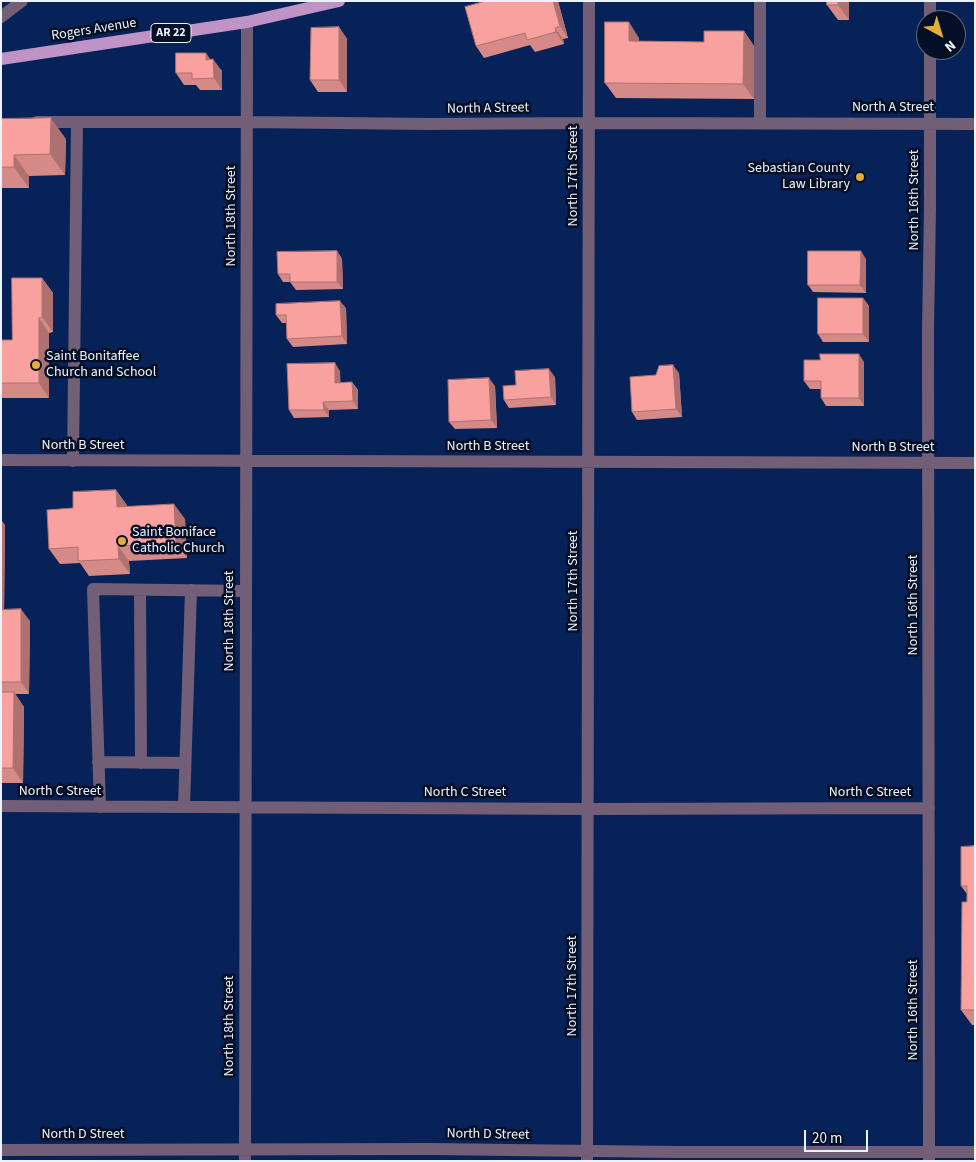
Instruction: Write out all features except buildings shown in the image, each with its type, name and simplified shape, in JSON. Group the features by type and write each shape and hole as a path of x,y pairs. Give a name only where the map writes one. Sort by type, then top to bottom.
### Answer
{"main road":[{"name":"Rogers Avenue","path":"1,59 247,22 332,2"}],"street":[{"path":"1,17 22,1"},
{"name":"North 17th Street","path":"587,1156 589,1"},
{"path":"760,1 760,123"},
{"name":"North 18th Street","path":"245,1155 247,22"},
{"name":"North 16th Street","path":"929,1156 928,330 930,60"},
{"name":"North A Street","path":"20,122 975,124"},
{"path":"73,461 77,122"},
{"name":"North B Street","path":"1,460 975,463"},
{"path":"100,807 94,590 246,591"},
{"path":"140,590 141,763"},
{"path":"184,807 192,590"},
{"path":"98,762 185,763"},
{"name":"North C Street","path":"1,806 588,809 929,808"},
{"name":"North D Street","path":"1,1150 245,1155 430,1149 587,1156 674,1152 929,1156 975,1152"}],"place":[{"name":"Sebastian County Law Library","path":"860,177"},
{"name":"Saint Bonitaffee Church and School","path":"36,365"},
{"name":"Saint Boniface Catholic Church","path":"122,541"}]}
